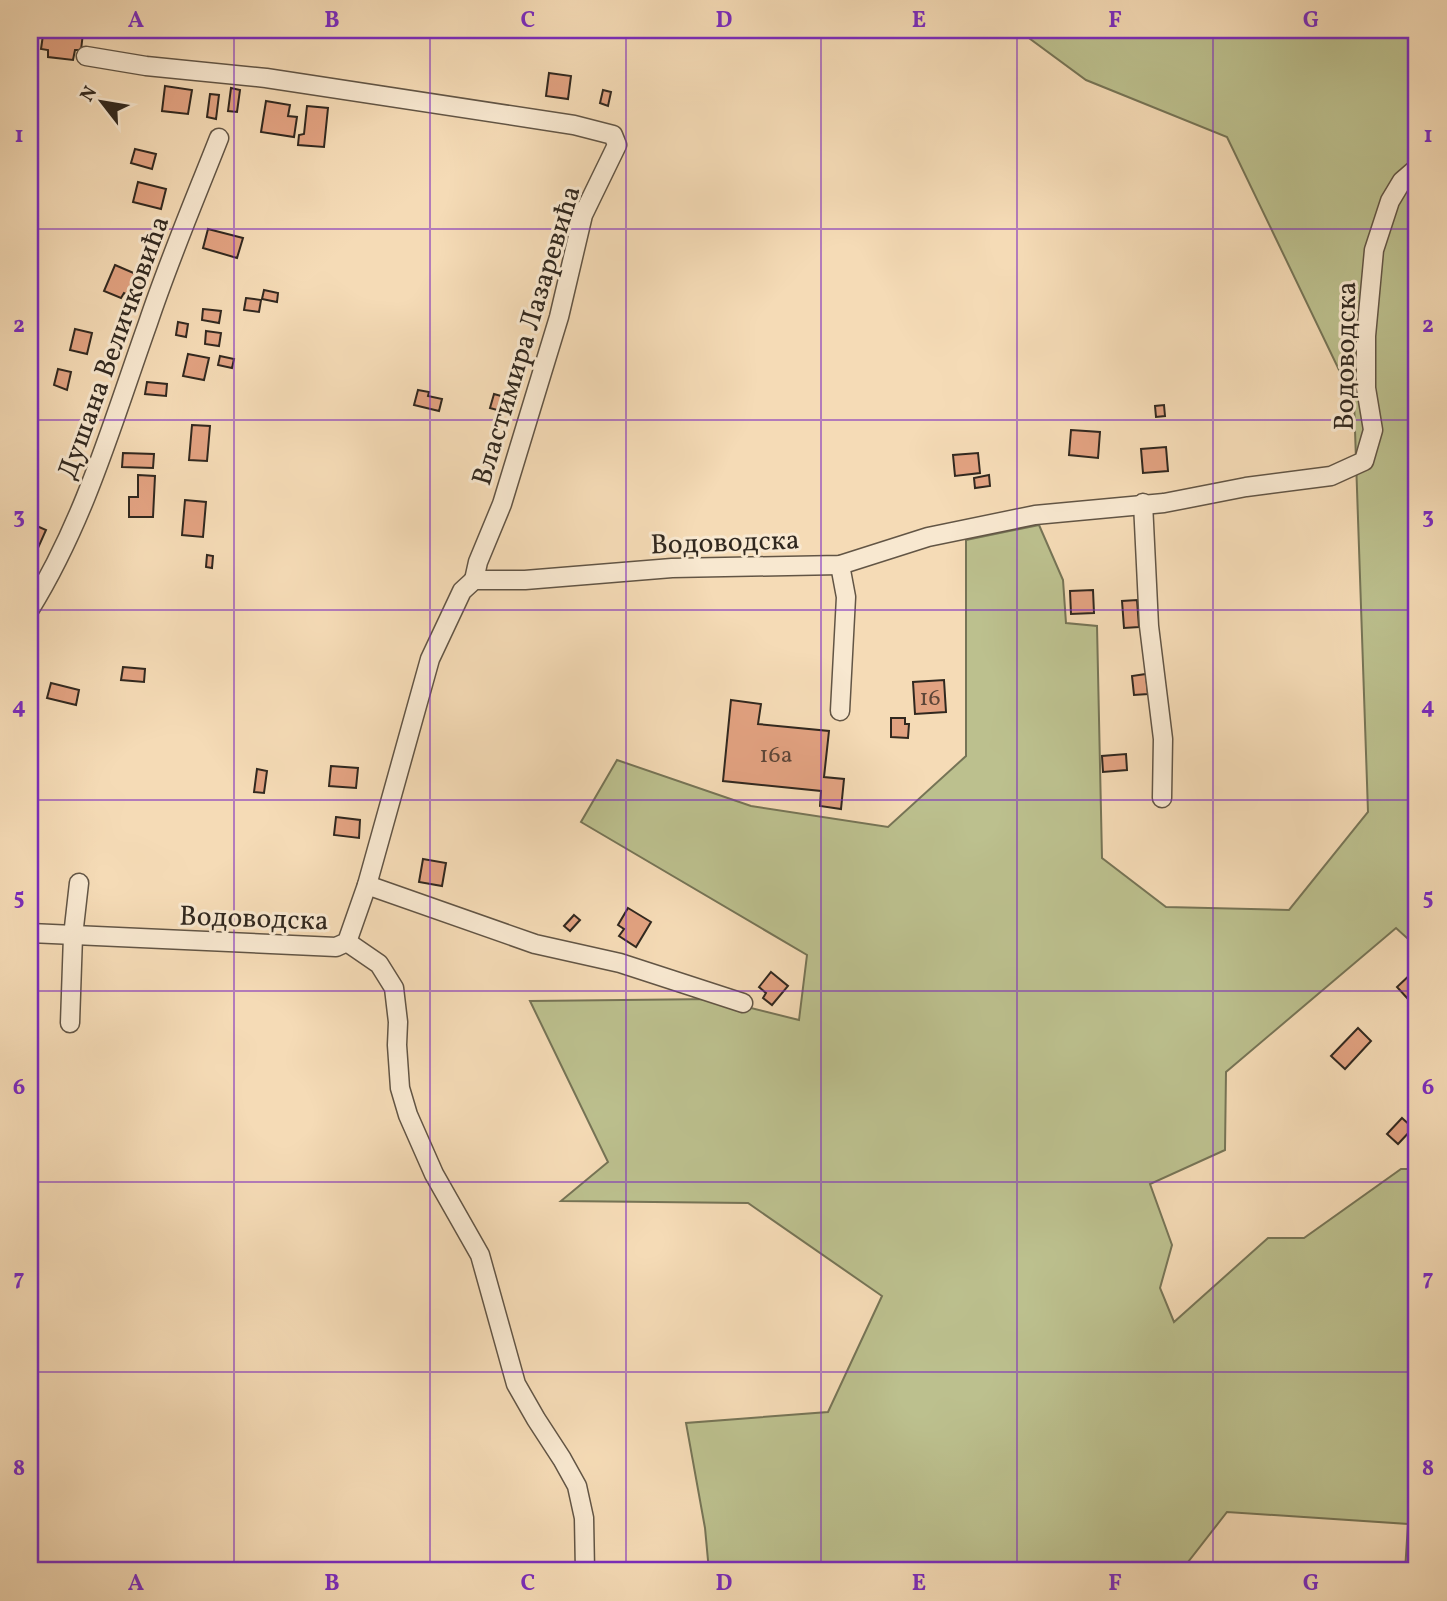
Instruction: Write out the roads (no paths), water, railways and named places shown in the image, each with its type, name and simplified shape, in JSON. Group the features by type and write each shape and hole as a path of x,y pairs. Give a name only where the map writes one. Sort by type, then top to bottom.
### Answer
{"street":[{"name":"Властимира Лазаревића","path":"86,56 146,66 279,80 574,125 613,135 617,145 583,215 559,317 502,504 478,562 474,580"},
{"name":"Душана Величковића","path":"30,609 64,549 84,503 170,260 219,138"},
{"name":"Водоводска","path":"30,933 336,947 347,942 367,885 430,659 463,591 474,580 525,580 673,568 840,565 928,537 1035,515 1164,503 1246,487 1331,476 1364,461 1373,430 1366,387 1374,250 1390,201 1402,181 1417,168"},
{"path":"1143,503 1149,626 1163,739 1162,798"},
{"path":"840,565 846,597 840,711"},
{"path":"70,1023 79,883"},
{"path":"367,885 535,944 620,963 743,1003"},
{"path":"347,942 379,964 394,988 400,1088 408,1115 433,1174 480,1255 516,1384 574,1479 584,1518 585,1571"}]}
